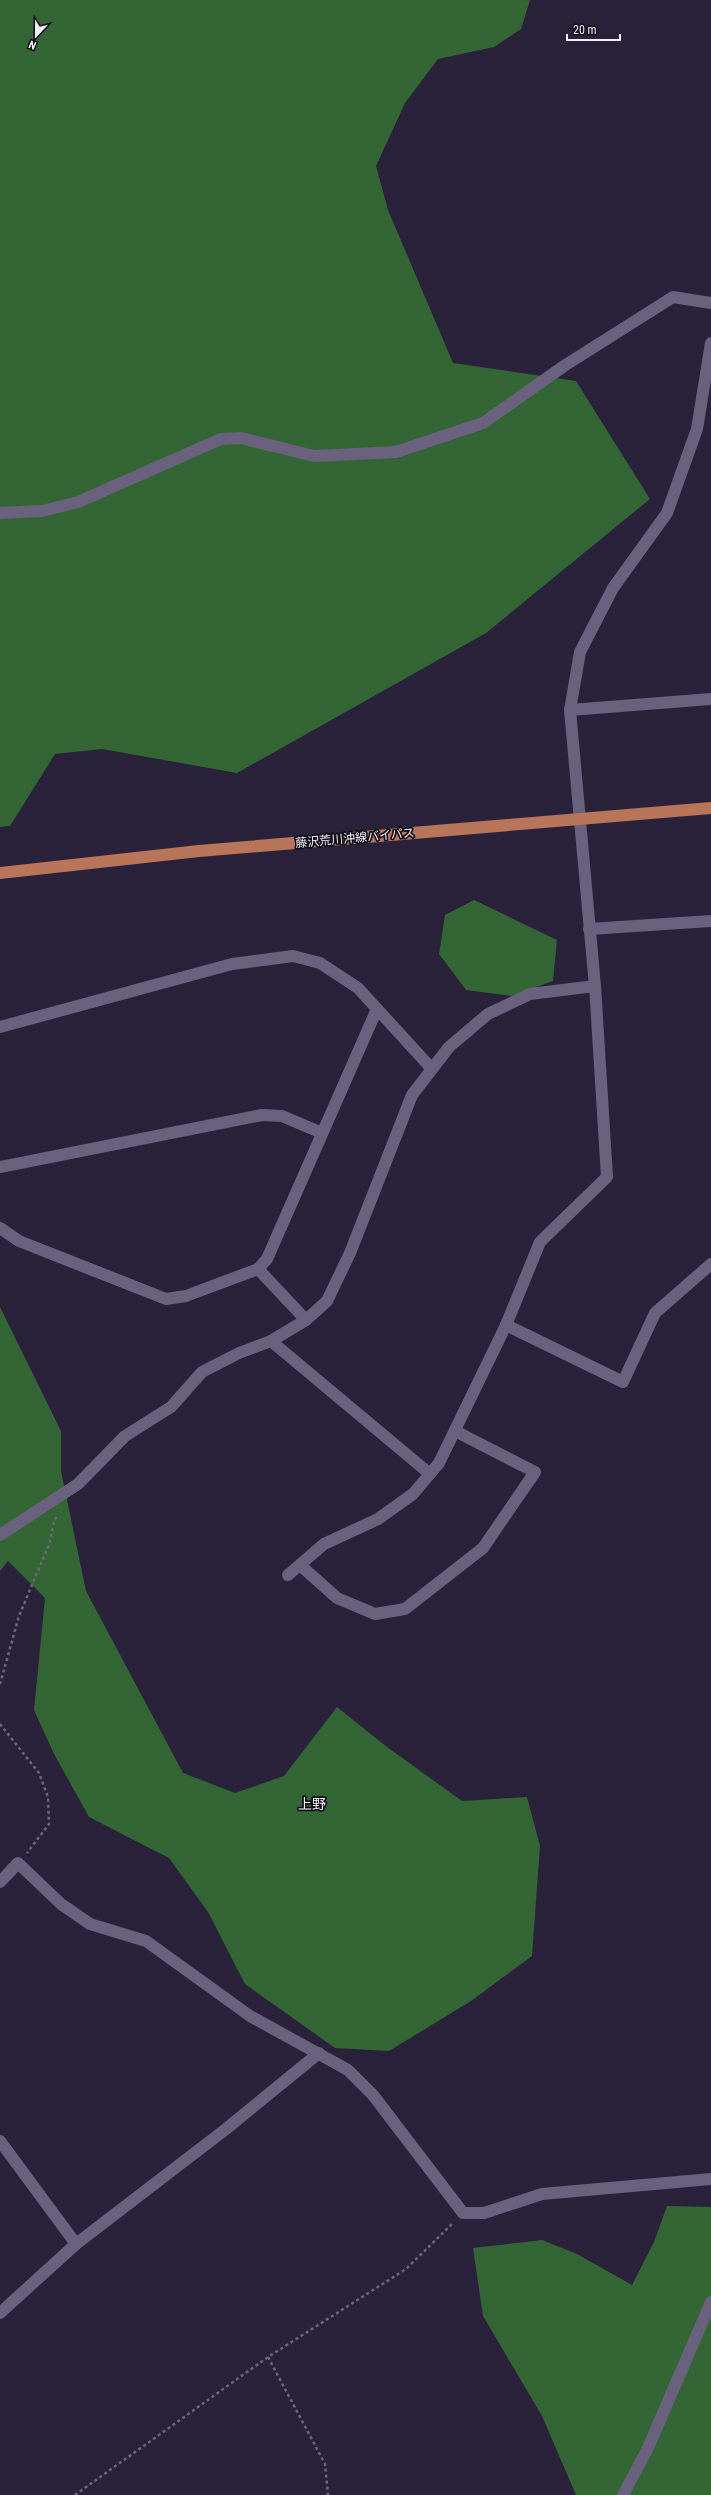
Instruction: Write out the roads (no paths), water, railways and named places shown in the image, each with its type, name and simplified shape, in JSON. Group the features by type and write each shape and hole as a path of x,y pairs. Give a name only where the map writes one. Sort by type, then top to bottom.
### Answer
{"main road":[{"name":"藤沢荒川沖線バイパス","path":"0,872 125,858 711,808"}],"street":[{"path":"0,513 42,511 78,502 221,439 241,438 314,456 396,452 483,423 564,366 673,297 711,303"},
{"path":"288,1575 324,1544 378,1519 412,1494 439,1464 506,1325 540,1242 607,1177 595,986 570,710 580,652 613,588 667,513 697,429 711,343"},
{"path":"570,710 711,699"},
{"path":"589,929 711,921"},
{"path":"0,1027 232,964 293,956 320,963 358,988 432,1068"},
{"path":"0,1535 78,1484 125,1436 171,1407 202,1372 239,1353 271,1340 306,1320 327,1301 350,1253 412,1095 449,1047 488,1014 530,994 595,986"},
{"path":"0,1228 19,1241 166,1299 186,1296 258,1269 267,1259 377,1009"},
{"path":"0,1167 262,1115 282,1116 322,1134"},
{"path":"506,1325 623,1382 655,1313 711,1264"},
{"path":"258,1269 306,1320"},
{"path":"271,1340 430,1474"},
{"path":"300,1565 337,1598 375,1614 405,1609 483,1548 535,1472 454,1431"},
{"path":"0,1882 18,1863 61,1904 90,1924 146,1941 250,2016 348,2070 373,2095 463,2213 484,2213 542,2194 711,2179"},
{"path":"0,2313 76,2244 226,2129 319,2053"},
{"path":"0,2141 76,2244"},
{"path":"623,2495 648,2448 711,2302"}],"district":[{"name":"上野","path":"312,1804"}]}
